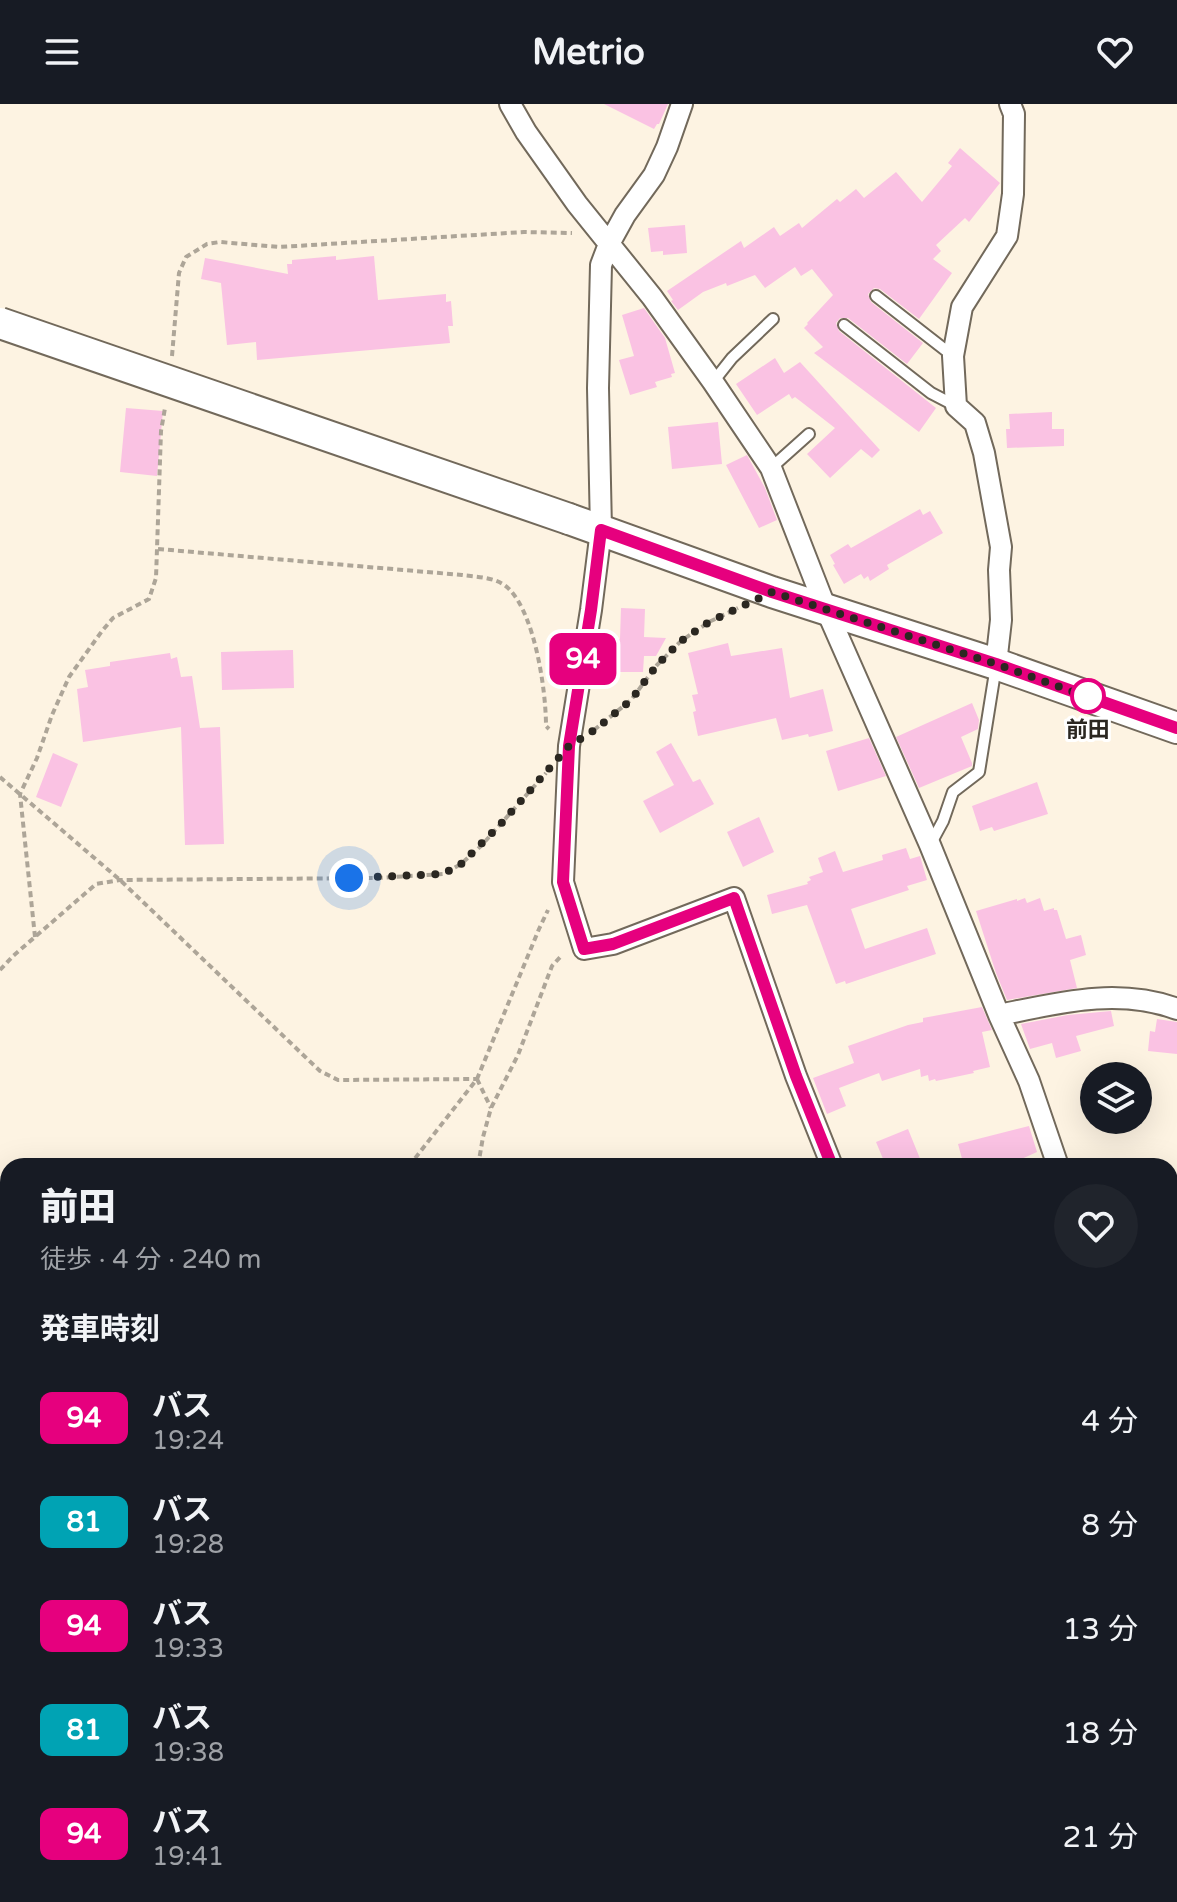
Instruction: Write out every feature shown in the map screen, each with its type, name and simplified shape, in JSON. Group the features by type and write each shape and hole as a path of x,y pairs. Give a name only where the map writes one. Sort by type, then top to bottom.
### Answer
{"street":[{"path":"510,104 577,204 652,297 771,468 826,609 1029,1081 1055,1158"},
{"path":"682,104 654,175 605,239 601,265 598,388 601,530 569,746 563,882 584,949 613,944 734,898 796,1076 829,1158"},
{"path":"996,664 1001,620 1001,547 984,453 975,423 956,406 953,356 962,307 1007,236 1013,194 1014,114 1010,104"},
{"path":"0,323 772,592 996,664 1177,728"},
{"path":"999,1015 1089,998 1125,997 1177,1009"}],"lane":[{"path":"876,296 953,356"},
{"path":"713,382 732,358 773,319"},
{"path":"844,325 931,393 956,406"},
{"path":"771,468 809,434"},
{"path":"930,845 953,792 979,772 996,664"}],"path":[{"path":"171,361 179,273 186,257 207,244 220,242 279,247 524,232 586,233 605,239"},
{"path":"35,937 20,794 69,677 113,618 149,599 156,578 161,431 165,403"},
{"path":"157,549 496,580 509,588 522,609 538,651 546,726 569,746"},
{"path":"0,970 96,884 120,880 377,878 443,874 461,864 481,846 569,746 596,729 631,700 657,665 681,641 709,622 772,592"},
{"path":"0,777 120,880 320,1071 338,1080 477,1079"},
{"path":"415,1158 477,1079 539,929 563,882"},
{"path":"479,1158 491,1108 518,1055 552,966 562,955 584,949"},
{"path":"477,1079 491,1108"}],"building":[{"path":"604,104 668,104 654,129"},
{"path":"960,148 1000,183 969,222 965,218 936,245 941,251 933,259 952,273 919,319 880,289 874,288 868,294 871,302 923,343 907,364 848,318 840,318 836,323 839,331 936,408 919,432 814,353 823,347 804,328 833,295 812,269 801,276 795,267 765,288 755,275 727,286 726,283 703,292 678,310 671,301 667,291 741,241 744,248 774,227 780,236 799,223 802,228 837,199 840,202 856,189 864,198 896,172 922,202 952,166 948,163"},
{"path":"685,225 687,253 663,255 663,251 651,252 648,228"},
{"path":"336,256 336,260 374,256 378,300 446,294 446,302 451,301 453,326 448,326 450,343 257,360 256,342 227,345 221,283 201,279 205,258 288,274 287,264 292,264 292,260"},
{"path":"644,308 665,338 675,373 671,374 672,377 655,382 657,387 630,395 619,360 634,356 622,315"},
{"path":"775,358 784,373 800,362 880,450 872,458 861,449 830,478 807,454 835,428 789,394 757,415 736,384"},
{"path":"126,408 163,411 157,476 120,472"},
{"path":"1052,412 1052,429 1064,429 1064,446 1007,448 1009,414"},
{"path":"718,422 722,464 672,469 668,427"},
{"path":"747,455 765,488 777,520 759,528 726,465"},
{"path":"920,509 923,515 930,511 943,533 887,565 889,569 870,581 868,576 864,579 861,574 844,584 830,555 848,544 851,548"},
{"path":"621,608 645,609 644,637 666,638 656,656 644,656 643,672 609,672 610,639 620,639"},
{"path":"728,643 731,656 782,648 790,698 823,689 833,731 782,740 776,718 698,736 692,695 698,694 688,653"},
{"path":"293,650 294,688 222,690 221,652"},
{"path":"170,653 171,659 177,657 181,677 192,676 200,728 220,727 224,844 185,845 181,727 83,742 77,689 88,687 85,670 110,666 110,662"},
{"path":"972,703 979,720 978,729 961,737 972,766 919,788 896,737"},
{"path":"869,738 886,776 838,791 826,751"},
{"path":"671,743 693,782 700,779 714,804 660,833 643,801 674,785 656,752"},
{"path":"53,753 78,764 61,807 36,797"},
{"path":"1037,782 1048,814 994,831 992,827 980,831 972,806"},
{"path":"759,817 774,852 743,867 727,832"},
{"path":"906,848 910,859 920,856 927,880 907,886 909,890 851,909 865,949 927,928 936,954 846,984 845,981 836,984 807,905 772,914 767,895 808,884 811,880 809,877 823,872 818,858 835,851 843,872 883,860 882,855"},
{"path":"1025,898 1027,903 1040,898 1044,911 1057,910 1066,939 1081,935 1086,955 1070,960 1077,988 1007,1000 976,911"},
{"path":"982,1007 992,1030 982,1032 990,1067 936,1081 929,1081 928,1075 921,1077 920,1069 882,1081 879,1073 839,1088 846,1106 827,1114 813,1078 854,1063 848,1046 923,1022 923,1018"},
{"path":"1111,1011 1114,1026 1076,1036 1081,1051 1056,1058 1052,1043 1030,1049 1021,1024 1068,1015"},
{"path":"1157,1019 1177,1022 1177,1054 1148,1051 1150,1031 1155,1032"},
{"path":"1029,1126 1037,1152 1024,1158 962,1158 958,1144"},
{"path":"908,1129 920,1158 883,1158 876,1142"}],"bus line":[{"name":"94","path":"829,1158 796,1076 734,898 613,944 584,949 563,882 569,746 601,530 772,592 996,664 1177,728"}],"place":[{"name":"前田","path":"1088,696"}],"route":[{"path":"349,878 443,874 461,864 481,846 569,746 596,729 631,700 657,665 681,641 709,622 772,592 996,664 1099,701 1088,696"}]}
